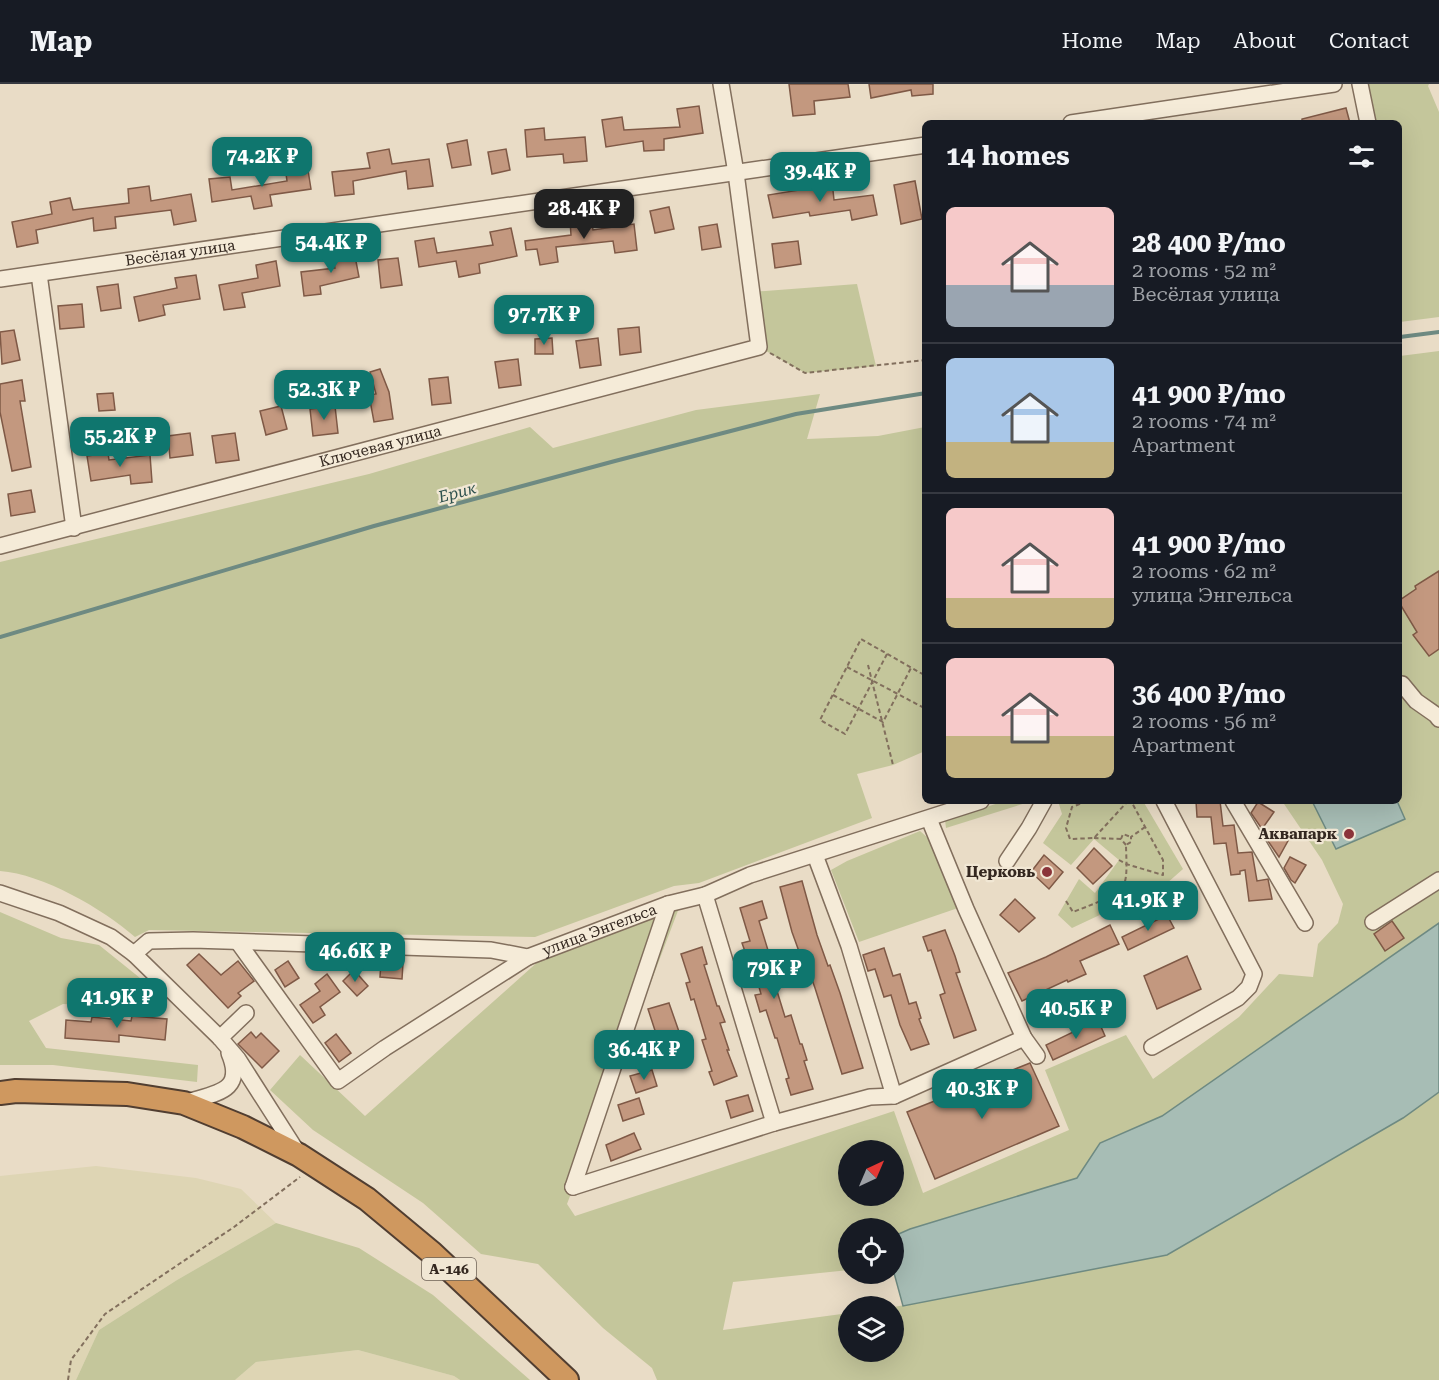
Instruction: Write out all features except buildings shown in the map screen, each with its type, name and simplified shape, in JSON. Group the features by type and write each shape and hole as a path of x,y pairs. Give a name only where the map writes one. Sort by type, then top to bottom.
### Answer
{"highway":[{"name":"А-146","path":"0,1093 16,1091 127,1094 184,1103 243,1127 299,1155 367,1199 432,1253 567,1380"}],"street":[{"path":"721,84 736,173 759,347"},
{"path":"1091,120 1334,84"},
{"path":"1360,84 1367,120"},
{"name":"Весёлая улица","path":"0,279 922,146"},
{"path":"39,274 74,528"},
{"name":"Ключевая улица","path":"0,546 759,347"},
{"path":"1402,684 1416,701 1439,719"},
{"name":"улица Энгельса","path":"134,954 149,941 491,950 528,957 668,904 705,895 750,875 972,804"},
{"path":"1007,861 1042,804"},
{"path":"1152,1047 1238,998 1249,987 1254,974 1166,804"},
{"path":"1235,804 1305,923"},
{"path":"930,819 966,909 1024,1038 1037,1056"},
{"path":"815,855 849,946 894,1096"},
{"path":"1373,922 1439,880"},
{"path":"0,893 59,913 111,937 134,954 238,1059 299,1155"},
{"path":"705,895 774,1123"},
{"path":"668,904 573,1187 774,1123 870,1097 894,1096 1024,1038"},
{"path":"238,942 338,1081 385,1048 528,957"},
{"path":"222,1041 246,1013"},
{"path":"184,1103 223,1091 230,1086 234,1076 232,1062 222,1041"}],"path":[{"path":"759,347 806,373 922,360"},
{"path":"887,654 845,734 820,720 861,639 922,674"},
{"path":"868,665 893,765"},
{"path":"847,667 922,707"},
{"path":"884,722 911,668"},
{"path":"833,695 884,722"},
{"path":"1080,804 1072,807 1066,828 1070,839 1121,838 1124,834 1131,837"},
{"path":"1094,838 1126,804"},
{"path":"1119,860 1163,875 1163,860 1131,804"},
{"path":"1126,845 1131,842 1131,837 1145,827"},
{"path":"1066,901 1073,912 1118,891 1124,884 1126,864 1126,845 1121,838"},
{"path":"68,1380 71,1360 105,1314 234,1227 296,1178 322,1168"}],"shaded area":[{"path":"96,1166 196,1178 241,1189 276,1223 177,1280 99,1330 76,1380 0,1380 0,1176"},
{"path":"358,1350 454,1376 460,1380 235,1380 256,1362"}],"green space":[{"path":"1360,84 1429,84 1439,112 1439,317 1402,322 1402,120 1367,120"},
{"path":"857,284 876,366 805,373 759,347 751,292"},
{"path":"1439,351 1439,923 1162,1116 1100,1143 1077,1178 904,1232 904,1218 838,1218 838,1271 733,1282 723,1330 838,1314 838,1362 904,1362 904,1305 1167,1255 1403,1118 1439,1092 1439,1380 657,1380 652,1368 603,1328 538,1264 481,1254 423,1203 313,1130 270,1090 300,1055 365,1116 541,959 679,908 567,1204 575,1216 894,1111 923,1193 1069,1130 1045,1070 1126,1035 1153,1079 1239,1017 1279,974 1313,977 1318,944 1338,923 1343,904 1322,860 1284,804 1402,804 1402,356"},
{"path":"820,394 807,439 878,436 922,428 922,752 893,765 857,774 872,818 699,883 674,886 535,937 149,930 135,937 106,915 72,895 35,879 0,871 0,562 369,474 530,427 553,448 696,410"},
{"path":"996,804 1022,804 946,828 945,820"},
{"path":"1059,804 1145,804 1183,869 1166,884 1072,928 1058,915 1079,879 1095,893 1119,860 1094,839 1071,865 1043,843 1062,814"},
{"path":"920,831 928,838 958,908 859,942 831,870 847,861"},
{"path":"0,912 61,938 99,945 140,978 156,1008 63,1004 29,1021 46,1048 198,1065 197,1082 53,1065 0,1065"},
{"path":"276,1223 359,1248 433,1295 530,1380 460,1380 454,1376 358,1350 256,1362 235,1380 76,1380 99,1330 177,1280"}],"water":[{"name":"Аквапарк","path":"1314,804 1398,804 1405,819 1336,849"},
{"path":"1439,923 1439,1092 1403,1118 1167,1255 904,1306 904,1296 900,1296 897,1284 904,1284 904,1232 1077,1178 1100,1143 1162,1116"}],"waterway":[{"name":"Ерик","path":"1402,337 1439,332"},
{"name":"Ерик","path":"0,637 374,526 615,461 796,414 922,394"}],"place":[{"name":"Аквапарк","path":"1349,834"},
{"name":"Церковь","path":"1047,872"}]}
